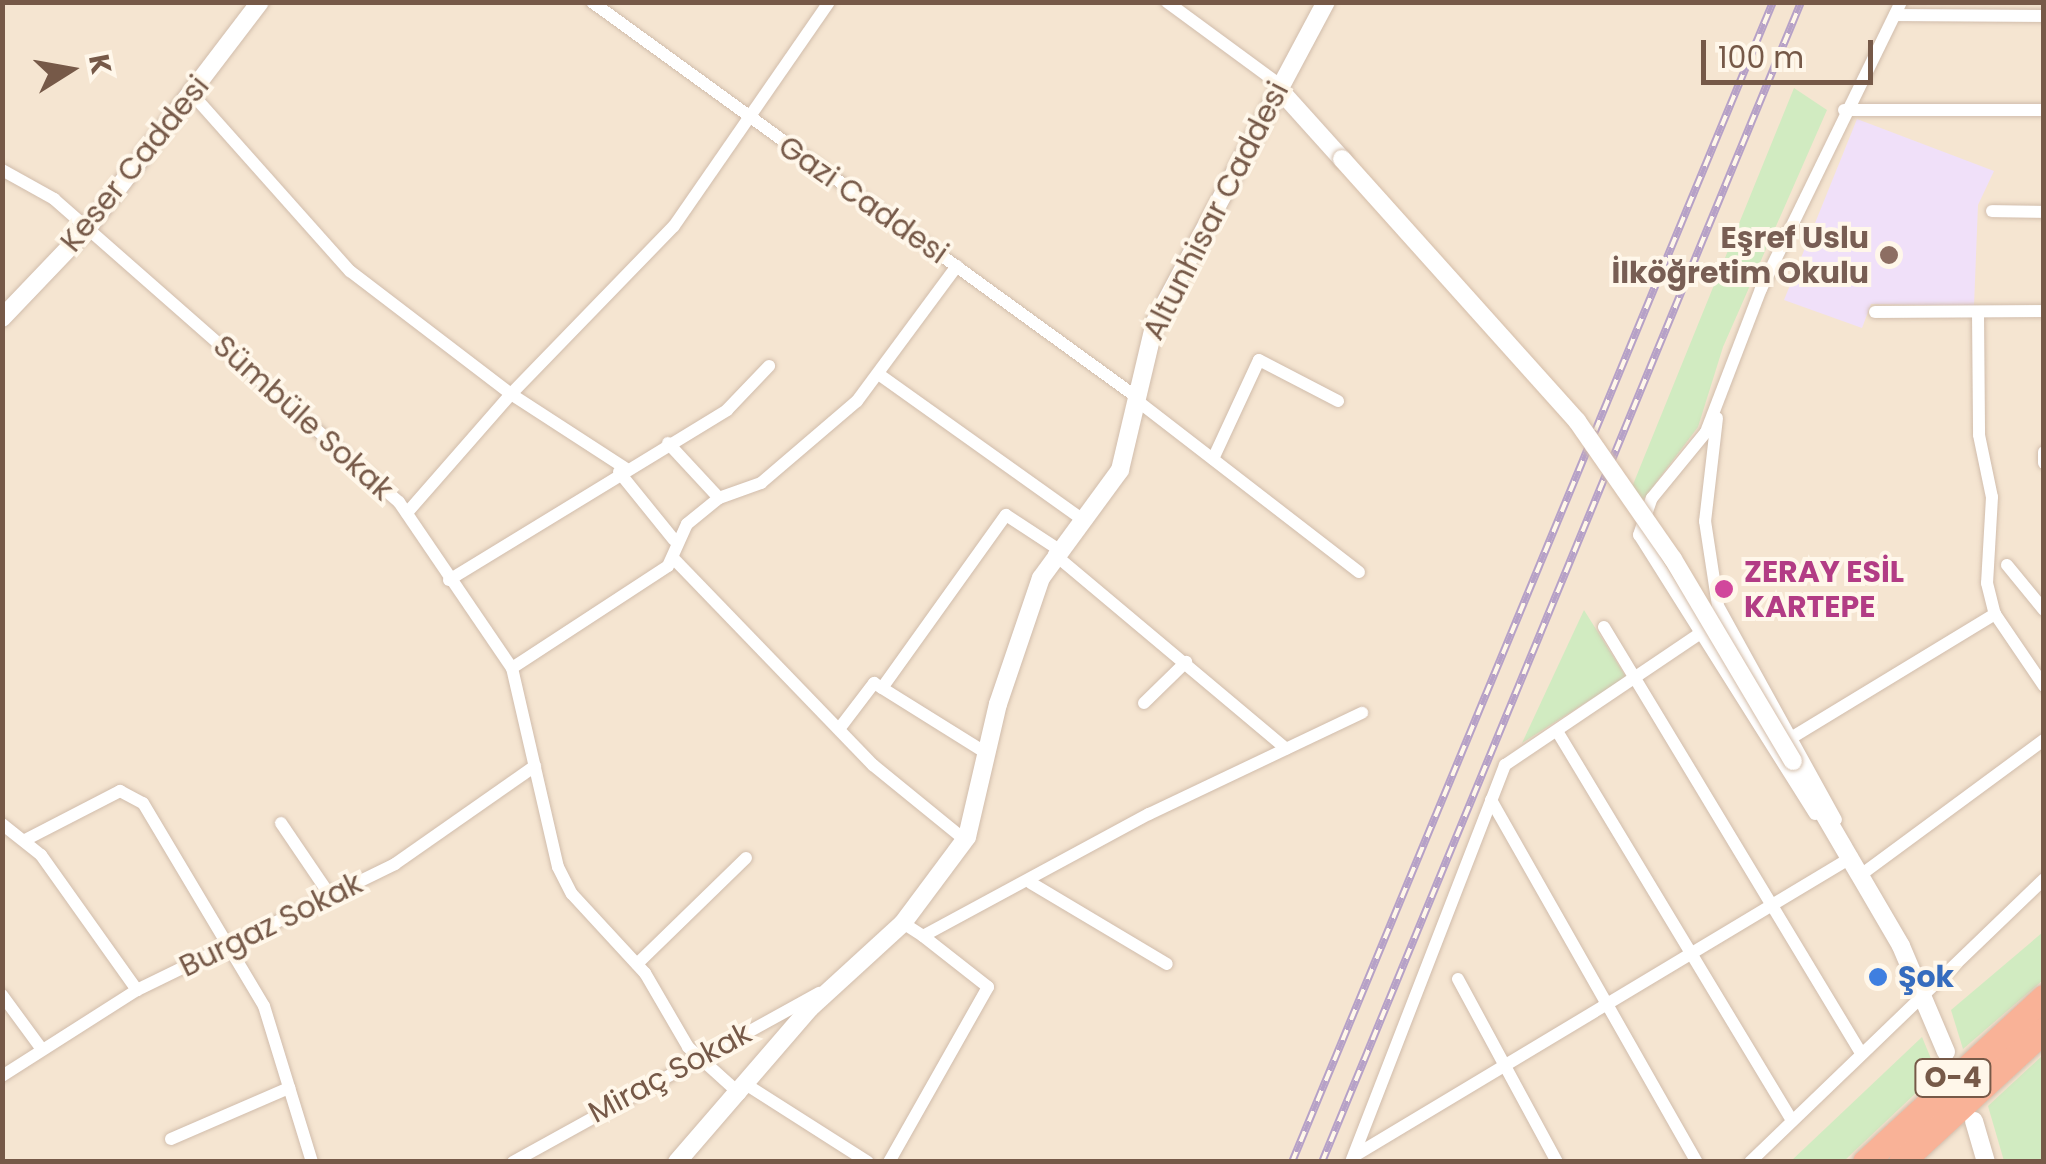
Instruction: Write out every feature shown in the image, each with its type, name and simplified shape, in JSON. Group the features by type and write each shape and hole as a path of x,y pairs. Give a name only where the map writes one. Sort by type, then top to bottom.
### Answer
{"highway":[{"name":"O-4","path":"1865,1162 2044,997"},
{"name":"O-4","path":"1901,1162 2044,1030"}],"street":[{"name":"Keser Caddesi","path":"2,318 88,229 260,2"},
{"name":"Gazi Caddesi","path":"592,2 1135,398 1360,572"},
{"path":"407,512 511,394 674,226 745,116 830,2"},
{"path":"1167,2 1279,87 1576,421 1673,560 1852,856"},
{"name":"Altunhisar Caddesi","path":"677,1162 830,988 903,924 965,840 1019,636 1056,552 1120,470 1154,322 1326,2"},
{"path":"1852,856 1797,788 1639,535 1652,498 1698,443 1719,401 1844,110 1898,9 2044,16"},
{"path":"192,96 350,271 511,394 622,470 674,540 673,558 839,730 965,840"},
{"path":"1844,110 2044,110"},
{"name":"Sümbüle Sokak","path":"6,176 88,229 407,512 449,580 512,668 563,878 637,964 697,1058 868,1162"},
{"path":"1992,211 2044,212"},
{"path":"674,540 719,498 742,494 778,470 880,374 957,266"},
{"path":"1875,312 2044,311"},
{"path":"1978,313 1995,614 2044,686"},
{"path":"1213,459 1259,360 1338,401"},
{"path":"449,580 622,470 727,410 769,366"},
{"path":"880,374 1083,520"},
{"path":"1719,401 1705,521 1714,591 1923,989 1946,1052"},
{"path":"668,442 719,498"},
{"path":"2044,452 2044,463"},
{"path":"882,688 1006,514 1056,552 1286,749"},
{"path":"512,668 673,558"},
{"path":"2007,565 2044,610"},
{"path":"1791,738 1995,614"},
{"path":"1604,627 1860,1052"},
{"path":"1352,1159 1506,765 1699,634"},
{"path":"1144,703 1186,662"},
{"path":"839,730 874,683 986,754"},
{"path":"923,936 1032,884 1149,814 1362,713"},
{"path":"1557,731 1792,1120"},
{"path":"1862,874 2044,740"},
{"name":"Burgaz Sokak","path":"2,1076 137,990 395,864 535,766"},
{"path":"27,839 120,791 140,800 264,1006 312,1162"},
{"path":"1491,800 1697,1162"},
{"path":"282,822 328,894"},
{"path":"4,829 27,839 137,990"},
{"path":"1352,1159 1506,1071 1852,856"},
{"path":"637,964 746,858"},
{"path":"1750,1162 1923,989 2044,879"},
{"path":"1032,884 1167,964"},
{"path":"889,1162 988,987 903,924"},
{"path":"1458,978 1557,1162"},
{"name":"Miraç Sokak","path":"514,1162 830,988"},
{"path":"2,995 41,1048"},
{"path":"171,1140 289,1088"},
{"path":"1974,1121 1986,1162"}],"shaded area":[{"path":"2,3 2043,3 2043,1161 3,1161"},
{"name":"Eşref Uslu İlköğretim Okulu","path":"1857,119 1994,171 1978,205 1974,306 1871,304 1862,328 1784,300"}],"green space":[{"path":"1794,88 1827,110 1723,347 1698,427 1642,501 1632,487"},
{"path":"1584,610 1626,677 1522,743"},
{"path":"2043,932 2043,980 1963,1049 1951,1010"},
{"path":"1922,1037 1937,1073 1844,1161 1791,1161"},
{"path":"2043,1055 2043,1161 2004,1161 1988,1106"}],"railway":[{"path":"1292,1162 1773,2"},
{"path":"1322,1162 1801,2"}],"place":[{"name":"Eşref Uslu İlköğretim Okulu","path":"1889,255"},
{"name":"ZERAY ESİL KARTEPE","path":"1724,589"},
{"name":"Şok","path":"1878,977"}]}
